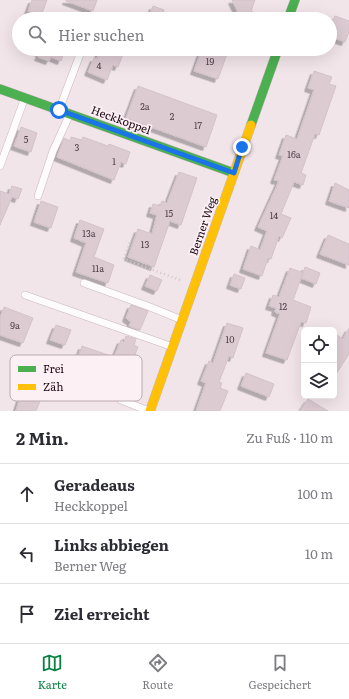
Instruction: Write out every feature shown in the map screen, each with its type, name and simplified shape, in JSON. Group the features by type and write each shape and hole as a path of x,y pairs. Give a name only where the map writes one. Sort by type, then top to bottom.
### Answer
{"street":[{"path":"291,12 295,0"},
{"name":"Berner Weg","path":"150,411 276,56"},
{"name":"Heckkoppel","path":"0,89 234,173"}],"lane":[{"path":"59,110 79,56"},
{"path":"0,166 24,98"},
{"path":"38,196 53,151 70,114"},
{"path":"84,283 182,320"},
{"path":"24,295 173,347"},
{"path":"124,401 150,411"}],"path":[{"path":"133,243 130,242 124,259 195,285"}],"building":[{"path":"32,0 47,0 42,12 28,11"},
{"path":"66,0 97,0 93,11"},
{"path":"232,0 255,0 251,11 253,12 238,12"},
{"path":"153,6 164,10 163,12 151,12"},
{"path":"337,17 349,21 349,32 345,42 337,39"},
{"path":"63,56 61,61 51,57 49,61 38,57"},
{"path":"98,56 122,56 118,67 113,65 107,80 88,72 94,58 97,59"},
{"path":"199,56 226,56 218,79 194,71"},
{"path":"314,71 332,77 329,84 336,86 319,135 315,134 301,173 306,175 303,185 294,182 281,214 291,218 282,238 279,236 271,259 268,258 262,276 243,269 251,246 260,250 267,231 258,227 279,181 274,180 283,156 279,155 286,135 297,139 314,90 308,88"},
{"path":"138,86 217,115 206,147 126,118"},
{"path":"21,127 37,133 31,152 14,146"},
{"path":"71,137 82,140 83,137 108,146 109,144 130,152 126,164 121,162 114,180 57,157 64,138 70,141"},
{"path":"179,172 197,178 181,225 170,221 154,267 128,257 138,229 152,234 157,215 150,213 153,204 160,206 162,201 167,203"},
{"path":"335,183 349,190 349,208 329,201"},
{"path":"12,186 22,189 18,199 12,197 0,225 0,191 9,194"},
{"path":"41,201 58,207 51,228 34,222"},
{"path":"80,220 104,229 94,257 114,265 108,283 76,272 86,243 74,238"},
{"path":"328,235 349,244 349,265 320,254"},
{"path":"305,267 320,273 316,284 301,278"},
{"path":"290,268 303,273 293,300 311,307 306,323 301,322 287,360 266,353 280,314 275,312 276,308 269,306 273,295 279,297"},
{"path":"234,274 245,278 241,289 230,285"},
{"path":"150,275 162,280 157,291 145,286"},
{"path":"131,305 148,311 140,330 129,326 131,322 126,318"},
{"path":"4,307 33,318 23,343 0,335 0,318"},
{"path":"227,323 243,328 233,358 229,356 219,382 222,383 220,388 228,391 220,411 196,411 206,383 201,381 209,361 213,363"},
{"path":"56,325 71,330 65,345 50,340"},
{"path":"349,328 349,354 337,372 337,335 343,339"},
{"path":"126,336 136,339 134,345 138,347 135,355 115,355 121,340 124,342"},
{"path":"82,346 108,355 79,355"},
{"path":"246,373 274,384 269,397 241,386"},
{"path":"308,399 328,411 300,411"},
{"path":"19,401 40,401 36,411 16,411"}],"traffic: fast":[{"path":"291,12 295,0"},
{"path":"251,125 276,56"},
{"path":"0,89 234,173"}],"traffic: slow":[{"path":"150,411 251,125"}],"route":[{"path":"59,110 234,173 242,147"}]}
